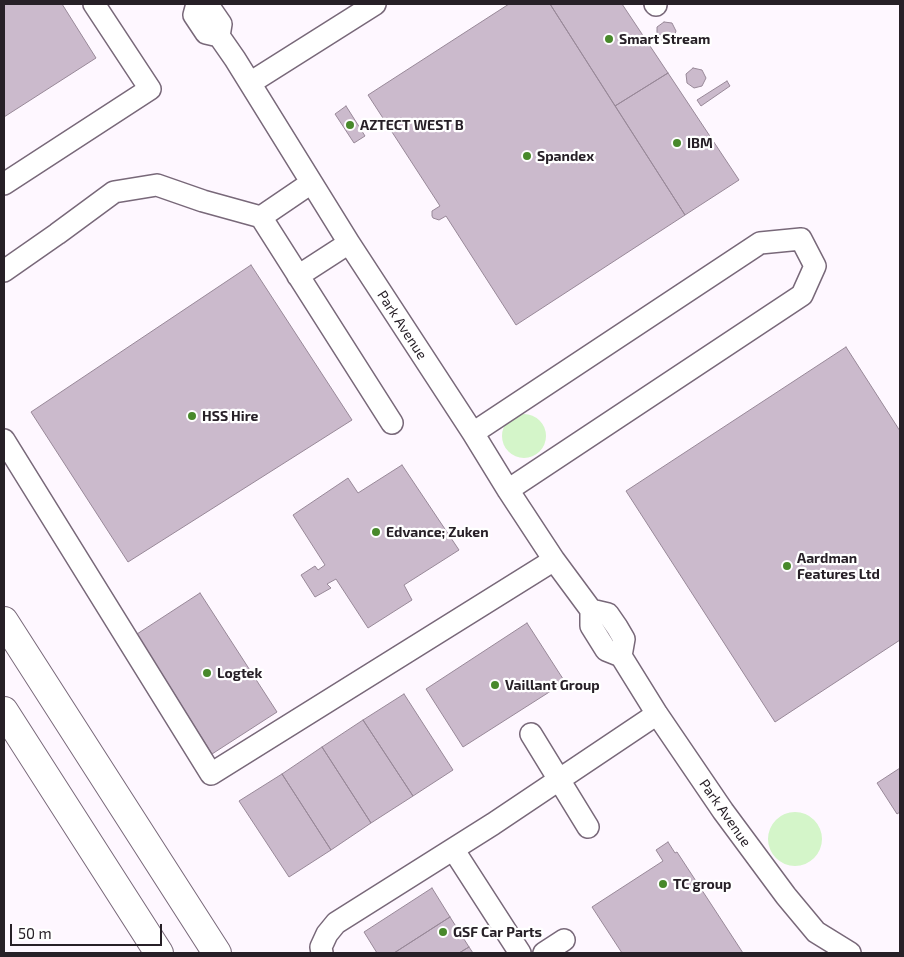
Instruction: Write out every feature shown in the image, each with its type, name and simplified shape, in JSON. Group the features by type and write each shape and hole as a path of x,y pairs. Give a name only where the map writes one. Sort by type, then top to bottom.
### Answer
{"highway":[{"path":"4,621 216,953"},
{"path":"4,712 159,953"}],"street":[{"path":"4,184 150,89 94,4"},
{"name":"Park Avenue","path":"197,4 194,15 206,33 219,36"},
{"name":"Park Avenue","path":"201,4 210,8 220,24 219,36 349,244 554,560 591,610 608,614 624,639 621,656 734,828 816,932 850,953"},
{"path":"250,83 374,4"},
{"path":"261,217 311,182"},
{"path":"4,271 114,192 157,185 203,201 261,217 392,423"},
{"path":"473,433 760,243 801,239 816,266 802,295 508,490"},
{"path":"298,276 349,244"},
{"path":"4,440 211,774 554,560"},
{"path":"322,953 321,947 327,934 336,923 453,849 658,714"},
{"path":"531,734 588,827"},
{"path":"453,849 520,953"},
{"path":"544,953 564,940"}],"green space":[{"path":"524,414 536,418 542,424 546,436 542,448 536,454 524,458 512,454 506,448 502,436 506,424 512,418"},
{"path":"790,812 800,812 810,816 818,824 822,839 818,854 810,862 800,866 790,866 780,862 772,854 768,844 768,834 772,824 780,816"}],"building":[{"path":"4,4 62,4 96,58 4,117"},
{"name":"Spandex","path":"509,4 550,4 685,215 516,325 446,216 439,220 433,218 432,211 440,206 368,95"},
{"name":"Smart Stream","path":"550,4 622,4 668,73 615,106"},
{"path":"664,22 672,23 676,31 673,39 664,42 657,36 657,27"},
{"path":"693,68 702,70 706,78 702,86 694,88 687,83 686,74"},
{"name":"IBM","path":"668,73 739,180 685,215 615,106"},
{"path":"727,81 730,86 701,106 697,100"},
{"name":"AZTECT WEST B","path":"346,106 365,136 354,143 335,114"},
{"name":"HSS Hire","path":"251,265 352,420 128,562 31,412"},
{"name":"Aardman Features Ltd","path":"846,347 900,431 900,640 775,722 626,491"},
{"name":"Edvance; Zuken","path":"402,465 459,550 404,585 412,600 368,628 336,579 327,584 331,588 315,597 301,575 315,566 318,570 325,565 293,515 348,478 358,493"},
{"name":"Logtek","path":"200,593 277,712 212,754 137,634"},
{"name":"Vaillant Group","path":"527,623 565,682 463,747 426,689"},
{"path":"404,694 453,770 413,796 363,720"},
{"path":"363,720 413,796 371,823 322,747"},
{"path":"322,747 371,823 331,850 282,774"},
{"path":"900,768 900,812 897,814 877,783"},
{"path":"282,774 331,850 289,877 239,801"},
{"name":"TC group","path":"668,842 675,853 677,852 743,953 622,953 592,907 663,861 656,850"},
{"path":"432,888 450,917 394,953 377,953 364,932"},
{"name":"GSF Car Parts","path":"450,917 469,947 459,953 394,953"},
{"path":"469,947 473,953 459,953"}],"place":[{"name":"Smart Stream","path":"609,39"},
{"name":"AZTECT WEST B","path":"350,125"},
{"name":"IBM","path":"677,143"},
{"name":"Spandex","path":"527,156"},
{"name":"HSS Hire","path":"192,416"},
{"name":"Edvance; Zuken","path":"376,532"},
{"name":"Aardman Features Ltd","path":"787,566"},
{"name":"Logtek","path":"207,673"},
{"name":"Vaillant Group","path":"495,685"},
{"name":"TC group","path":"663,884"},
{"name":"GSF Car Parts","path":"443,932"}]}
